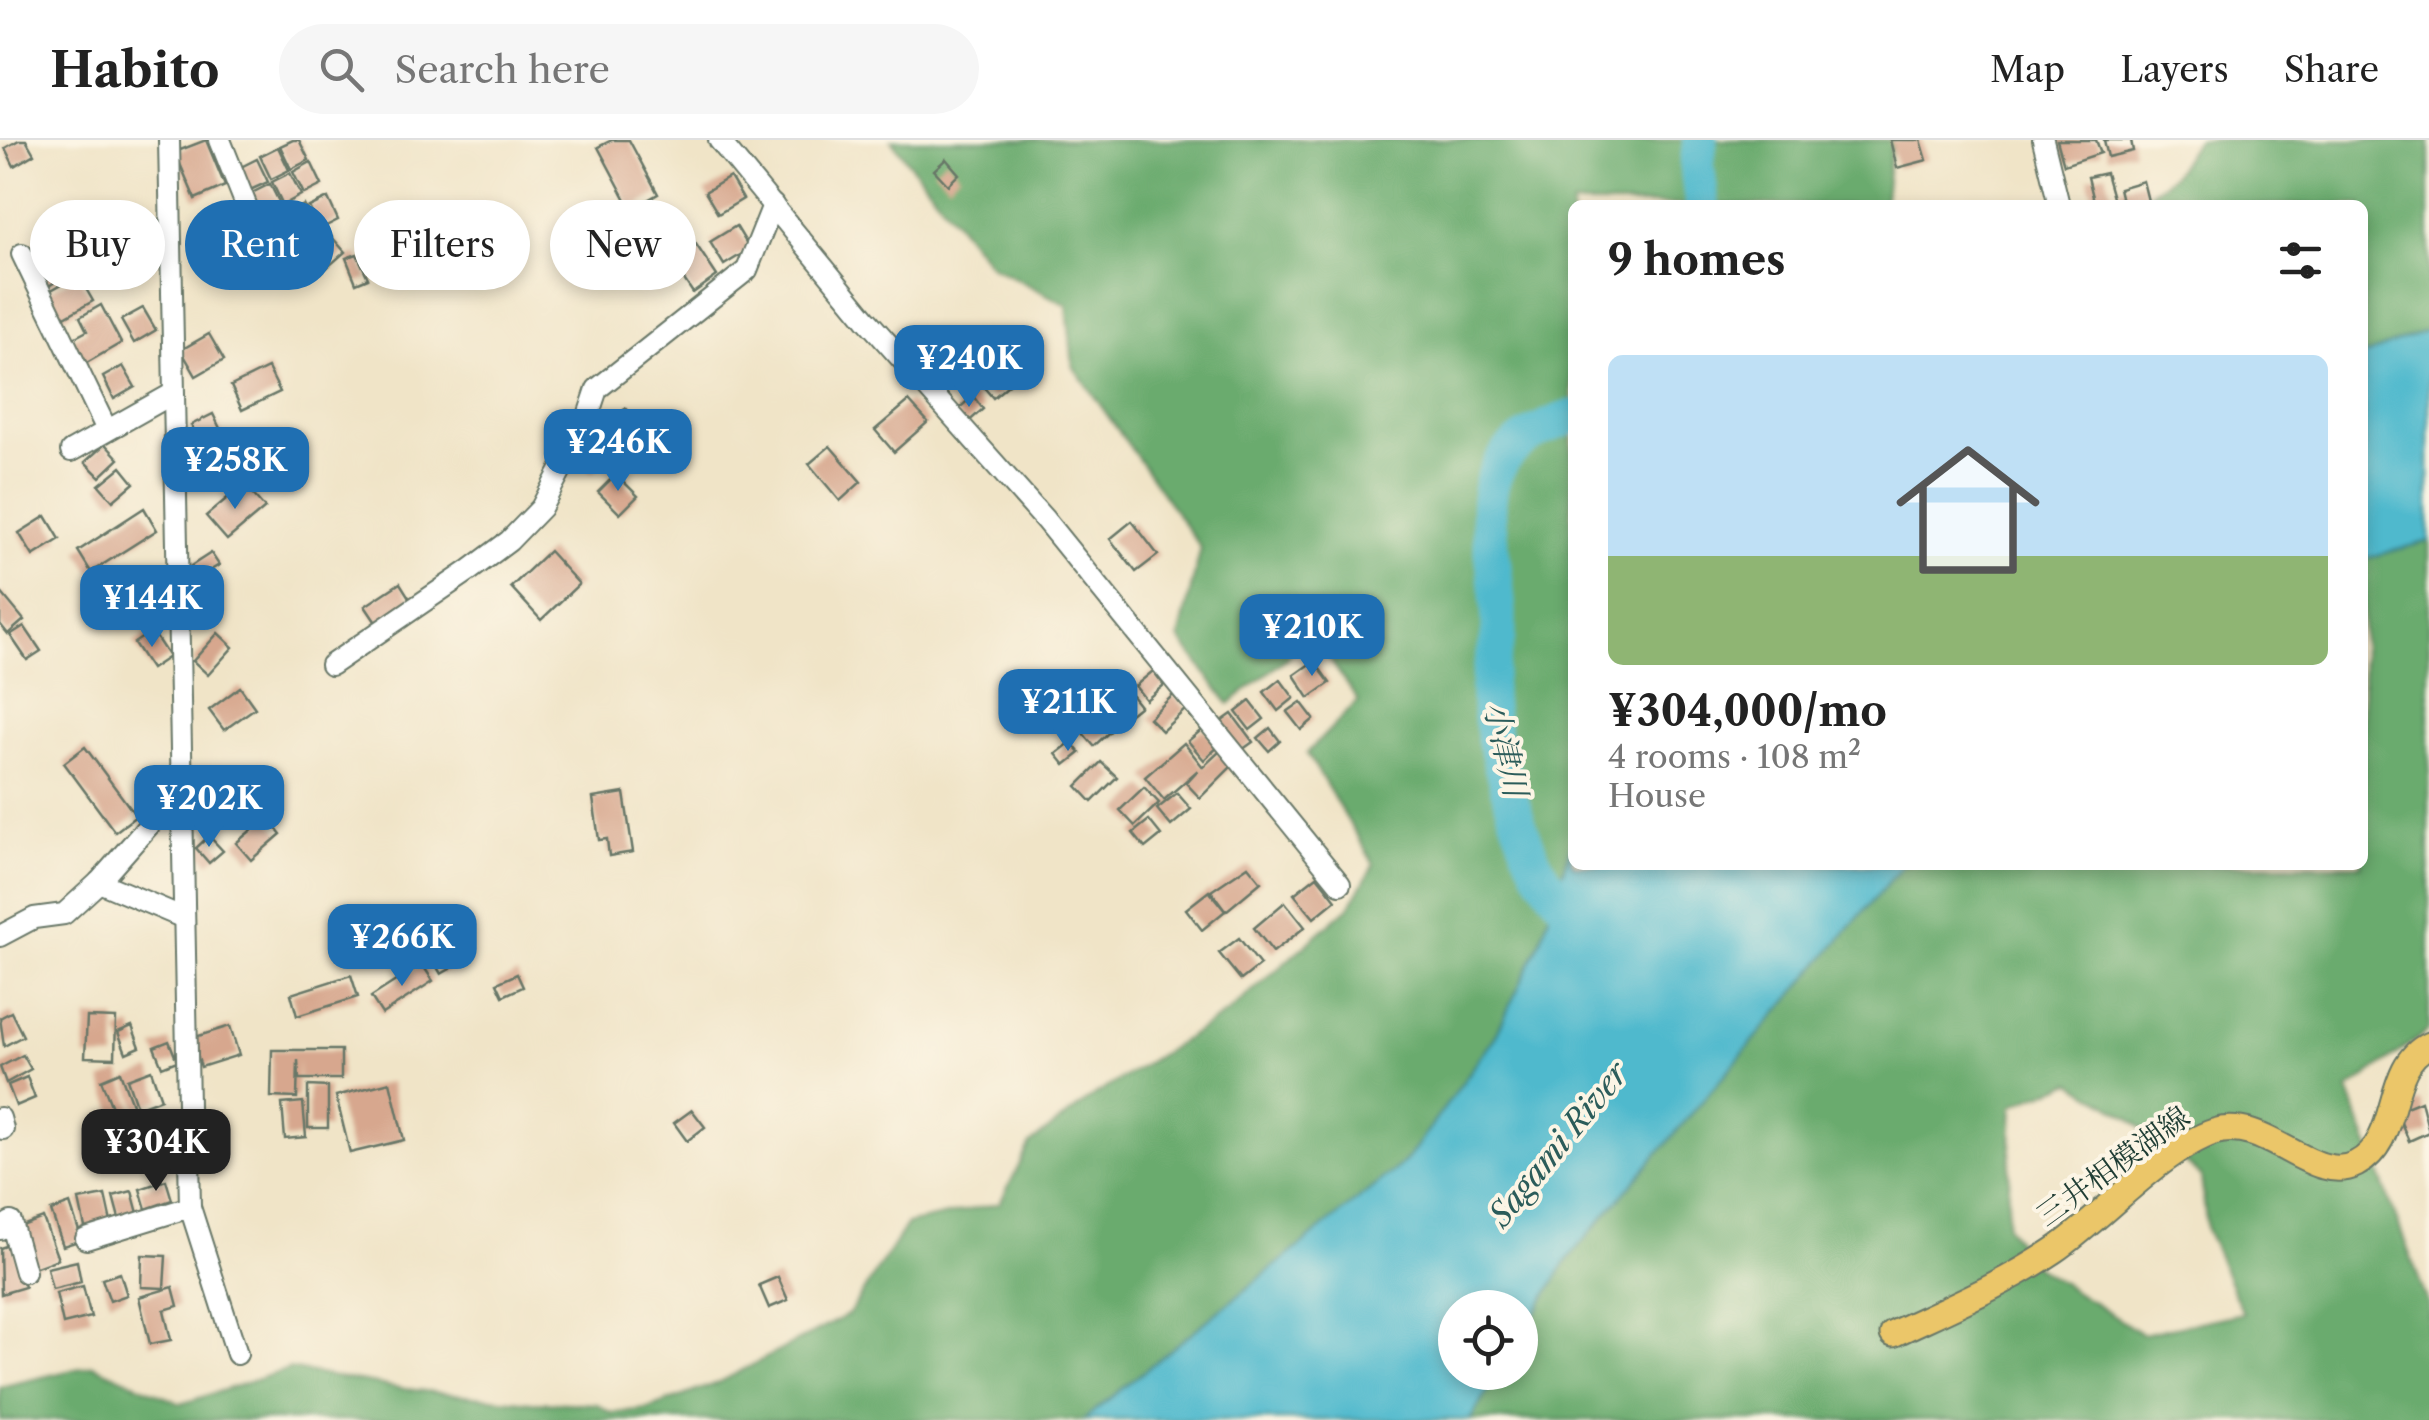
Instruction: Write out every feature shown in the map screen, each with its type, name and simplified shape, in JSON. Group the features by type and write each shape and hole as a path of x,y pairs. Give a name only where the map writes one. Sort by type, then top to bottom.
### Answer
{"main road":[{"name":"三井相模湖線","path":"1893,1334 2056,1249 2178,1152 2216,1131 2253,1132 2333,1169 2352,1166 2382,1140 2408,1064 2429,1045"}],"street":[{"path":"169,140 190,1207 238,1354"},
{"path":"220,140 244,200"},
{"path":"719,140 866,320 1045,520 1340,884"},
{"path":"2043,140 2058,200"},
{"path":"331,664 496,551 542,508 586,422 598,389 747,270 773,206"},
{"path":"22,254 106,428"},
{"path":"71,451 172,394"},
{"path":"0,936 34,918 64,914 99,882 180,790"},
{"path":"99,882 184,918"},
{"path":"86,1239 190,1207"},
{"path":"0,1229 11,1222 25,1272"}],"green space":[{"path":"891,140 1892,140 1885,200 1568,200 1568,855 1541,940 1495,1037 1407,1160 1083,1420 0,1420 0,1387 93,1365 181,1404 289,1369 405,1389 531,1402 597,1404 611,1413 648,1409 718,1383 849,1314 907,1224 1000,1203 1030,1144 1092,1097 1227,1013 1350,906 1374,864 1307,753 1358,701 1314,636 1229,704 1179,638 1201,548 1073,366 1067,305 990,265"},
{"path":"2197,140 2429,140 2429,329 2368,354 2368,200 2141,200 2173,175"},
{"path":"2429,541 2429,1030 2348,1090 2429,1306 2429,1420 1470,1420 1489,1390 1538,1390 1538,1308 1568,1259 1899,870 2368,870 2368,558","holes":["2072,1082 2128,1117 2201,1176 2207,1231 2243,1313 2142,1334 2035,1266 2007,1226 2013,1105"]}],"water":[{"path":"2429,329 2429,541 2368,558 2368,354"},
{"name":"Sagami River","path":"1568,855 1568,870 1899,870 1568,1259 1538,1308 1538,1290 1438,1290 1438,1390 1489,1390 1470,1420 1083,1420 1407,1160 1495,1037 1541,940"}],"building":[{"path":"26,140 34,154 14,166 5,148"},
{"path":"206,140 225,186 195,199 175,152"},
{"path":"299,140 309,160 291,169 280,146"},
{"path":"612,140 629,140 658,194 647,200 626,200 598,147"},
{"path":"1890,140 1921,140 1927,160 1897,168"},
{"path":"2057,140 2096,140 2101,153 2064,165"},
{"path":"2104,140 2131,140 2133,151 2108,157"},
{"path":"278,147 289,170 271,179 260,156"},
{"path":"257,159 268,182 250,190 239,168"},
{"path":"946,159 959,174 948,185 934,170"},
{"path":"311,162 322,185 304,194 293,172"},
{"path":"290,173 301,195 281,200 272,182"},
{"path":"2106,173 2114,200 2094,200 2088,177"},
{"path":"730,177 743,199 718,214 705,192"},
{"path":"2143,181 2148,200 2122,200 2119,188"},
{"path":"270,184 278,200 256,200 252,193"},
{"path":"736,226 750,249 724,265 710,242"},
{"path":"334,239 345,252 334,262"},
{"path":"696,244 717,276 693,293 691,290 696,290"},
{"path":"354,255 354,278 346,258"},
{"path":"87,290 93,301 61,319 46,293"},
{"path":"101,305 121,343 83,365 70,340 87,331 80,317"},
{"path":"143,308 156,330 134,343 121,320"},
{"path":"209,334 224,360 196,376 181,350"},
{"path":"985,344 1015,379 993,398 963,363"},
{"path":"123,366 135,387 114,399 103,377"},
{"path":"268,368 280,392 242,410 231,386"},
{"path":"973,396 983,409 965,425 955,412"},
{"path":"909,401 928,422 894,452 875,430"},
{"path":"626,408 642,426 618,447 602,429"},
{"path":"213,414 234,457 213,468 191,425"},
{"path":"593,443 606,458 592,472 578,457"},
{"path":"105,444 119,459 100,477 85,462"},
{"path":"830,446 861,482 840,501 809,464"},
{"path":"121,467 134,483 113,501 99,485"},
{"path":"616,474 638,496 620,514 598,492"},
{"path":"244,484 265,508 227,540 206,516"},
{"path":"144,508 157,530 91,572 78,551"},
{"path":"46,516 60,539 33,556 19,533"},
{"path":"1132,521 1158,555 1136,572 1110,539"},
{"path":"549,551 579,584 541,620 511,587"},
{"path":"211,553 219,565 198,578 191,566"},
{"path":"400,583 412,602 377,624 365,606"},
{"path":"0,591 24,620 8,634 0,624"},
{"path":"24,626 41,651 27,660 10,635"},
{"path":"152,631 169,657 151,669 134,643"},
{"path":"218,633 233,647 208,675 193,661"},
{"path":"1314,661 1330,683 1309,698 1294,675"},
{"path":"1153,671 1164,685 1146,700 1135,686"},
{"path":"1280,679 1294,698 1278,711 1264,692"},
{"path":"240,687 255,708 224,730 209,710"},
{"path":"1128,691 1140,706 1119,723 1107,708"},
{"path":"1173,695 1186,709 1162,731 1149,718"},
{"path":"1250,701 1264,719 1250,730 1236,712"},
{"path":"1301,702 1314,719 1301,730 1287,712"},
{"path":"1103,714 1115,727 1094,746 1082,732"},
{"path":"1232,714 1253,742 1239,752 1218,724"},
{"path":"1204,728 1219,746 1204,760 1188,741"},
{"path":"1270,728 1280,741 1269,751 1258,738"},
{"path":"1071,742 1080,753 1065,765 1056,754"},
{"path":"1184,743 1203,767 1220,751 1233,765 1200,798 1186,783 1198,770 1164,800 1145,777"},
{"path":"85,747 136,816 115,832 64,763"},
{"path":"1101,762 1117,777 1092,802 1077,786"},
{"path":"239,783 252,801 220,824 207,806"},
{"path":"1144,787 1159,803 1135,826 1120,810"},
{"path":"624,793 633,852 609,856 607,839 599,840 593,798"},
{"path":"1177,793 1191,809 1171,826 1157,809"},
{"path":"267,817 281,834 251,860 236,843"},
{"path":"1149,820 1161,835 1145,848 1133,833"},
{"path":"209,836 223,851 209,863 196,848"},
{"path":"1248,866 1261,882 1226,911 1211,891"},
{"path":"1317,876 1336,900 1314,918 1294,894"},
{"path":"1209,891 1225,911 1202,930 1186,909"},
{"path":"1285,902 1305,927 1273,952 1254,928"},
{"path":"1239,938 1260,965 1241,980 1219,953"},
{"path":"459,947 466,960 441,974 434,962"},
{"path":"422,964 433,981 382,1014 371,997"},
{"path":"517,974 523,987 503,996 497,983"},
{"path":"351,975 358,997 297,1016 291,994"},
{"path":"11,1012 23,1036 4,1046 0,1018"},
{"path":"87,1017 116,1018 115,1058 85,1057"},
{"path":"132,1026 140,1047 126,1053 118,1032"},
{"path":"230,1026 239,1055 201,1067 192,1038"},
{"path":"169,1041 177,1061 162,1067 154,1047"},
{"path":"272,1050 341,1050 341,1079 299,1079 298,1060 297,1098 271,1097"},
{"path":"23,1055 31,1069 6,1083 0,1067"},
{"path":"151,1070 161,1099 137,1108 127,1079"},
{"path":"120,1072 133,1107 115,1115 101,1080"},
{"path":"27,1077 35,1098 16,1106 8,1085"},
{"path":"390,1082 404,1140 350,1153 336,1096"},
{"path":"308,1086 328,1087 328,1128 308,1128"},
{"path":"2421,1101 2429,1132 2409,1141 2396,1111"},
{"path":"303,1102 306,1137 285,1139 282,1104"},
{"path":"692,1110 705,1127 687,1141 674,1123"},
{"path":"164,1116 168,1127 145,1134 141,1124"},
{"path":"168,1129 174,1148 142,1157 138,1145 149,1148 145,1136"},
{"path":"166,1180 172,1200 146,1209 140,1189"},
{"path":"132,1191 139,1217 120,1222 113,1196"},
{"path":"105,1195 112,1227 86,1232 79,1200"},
{"path":"70,1204 82,1240 63,1246 51,1211"},
{"path":"43,1218 58,1259 34,1268 19,1227"},
{"path":"12,1244 25,1287 1,1294 0,1248"},
{"path":"142,1255 166,1256 164,1288 141,1287"},
{"path":"77,1261 81,1282 52,1289 47,1268"},
{"path":"120,1273 127,1295 110,1301 102,1279"},
{"path":"778,1277 788,1300 769,1308 759,1285"},
{"path":"83,1286 91,1317 63,1324 56,1293"},
{"path":"173,1287 178,1306 164,1310 171,1340 150,1344 139,1297"}],"waterway":[{"name":"小津川","path":"1700,140 1697,165 1701,200"},
{"name":"小津川","path":"1568,419 1534,434 1509,453 1495,475 1489,500 1489,527 1499,625 1489,678 1489,703 1505,779 1531,853 1550,886 1588,929"}]}
